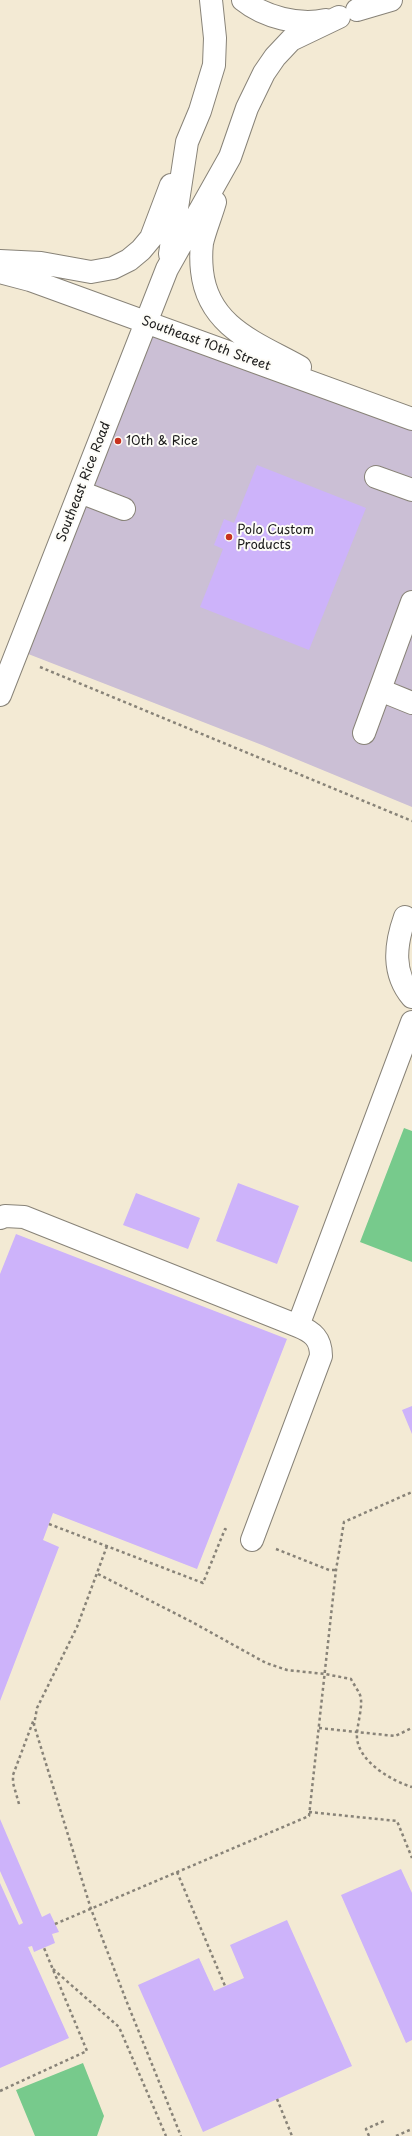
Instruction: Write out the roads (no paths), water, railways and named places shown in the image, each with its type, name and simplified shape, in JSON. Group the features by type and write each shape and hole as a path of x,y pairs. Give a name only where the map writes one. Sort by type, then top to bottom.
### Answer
{"main road":[{"name":"Southeast Rice Road","path":"167,269 187,142 204,99 214,65 215,38 211,0"},
{"path":"242,0 262,12 280,18 300,22 320,22 356,9 391,0"},
{"name":"Southeast Rice Road","path":"0,696 167,269 230,157 247,108 264,73 275,57 292,40 356,9"},
{"path":"0,261 41,263 91,272 113,268 129,260 141,250 151,238 187,142"},
{"path":"230,157 202,244 201,261 203,281 210,299 218,314 232,328 359,400"},
{"name":"Southeast 10th Street","path":"0,272 30,280 412,419"},
{"path":"376,477 412,490"},
{"path":"80,492 124,509"},
{"path":"364,733 412,602"},
{"path":"380,690 412,703"},
{"path":"405,917 398,936 398,969 402,983 412,996"},
{"path":"298,1326 412,1022"},
{"path":"0,1218 5,1216 24,1217 298,1326 316,1336 321,1346 320,1356 252,1540"}],"place":[{"name":"10th & Rice","path":"118,441"},
{"name":"Polo Custom Products","path":"229,537"}]}
